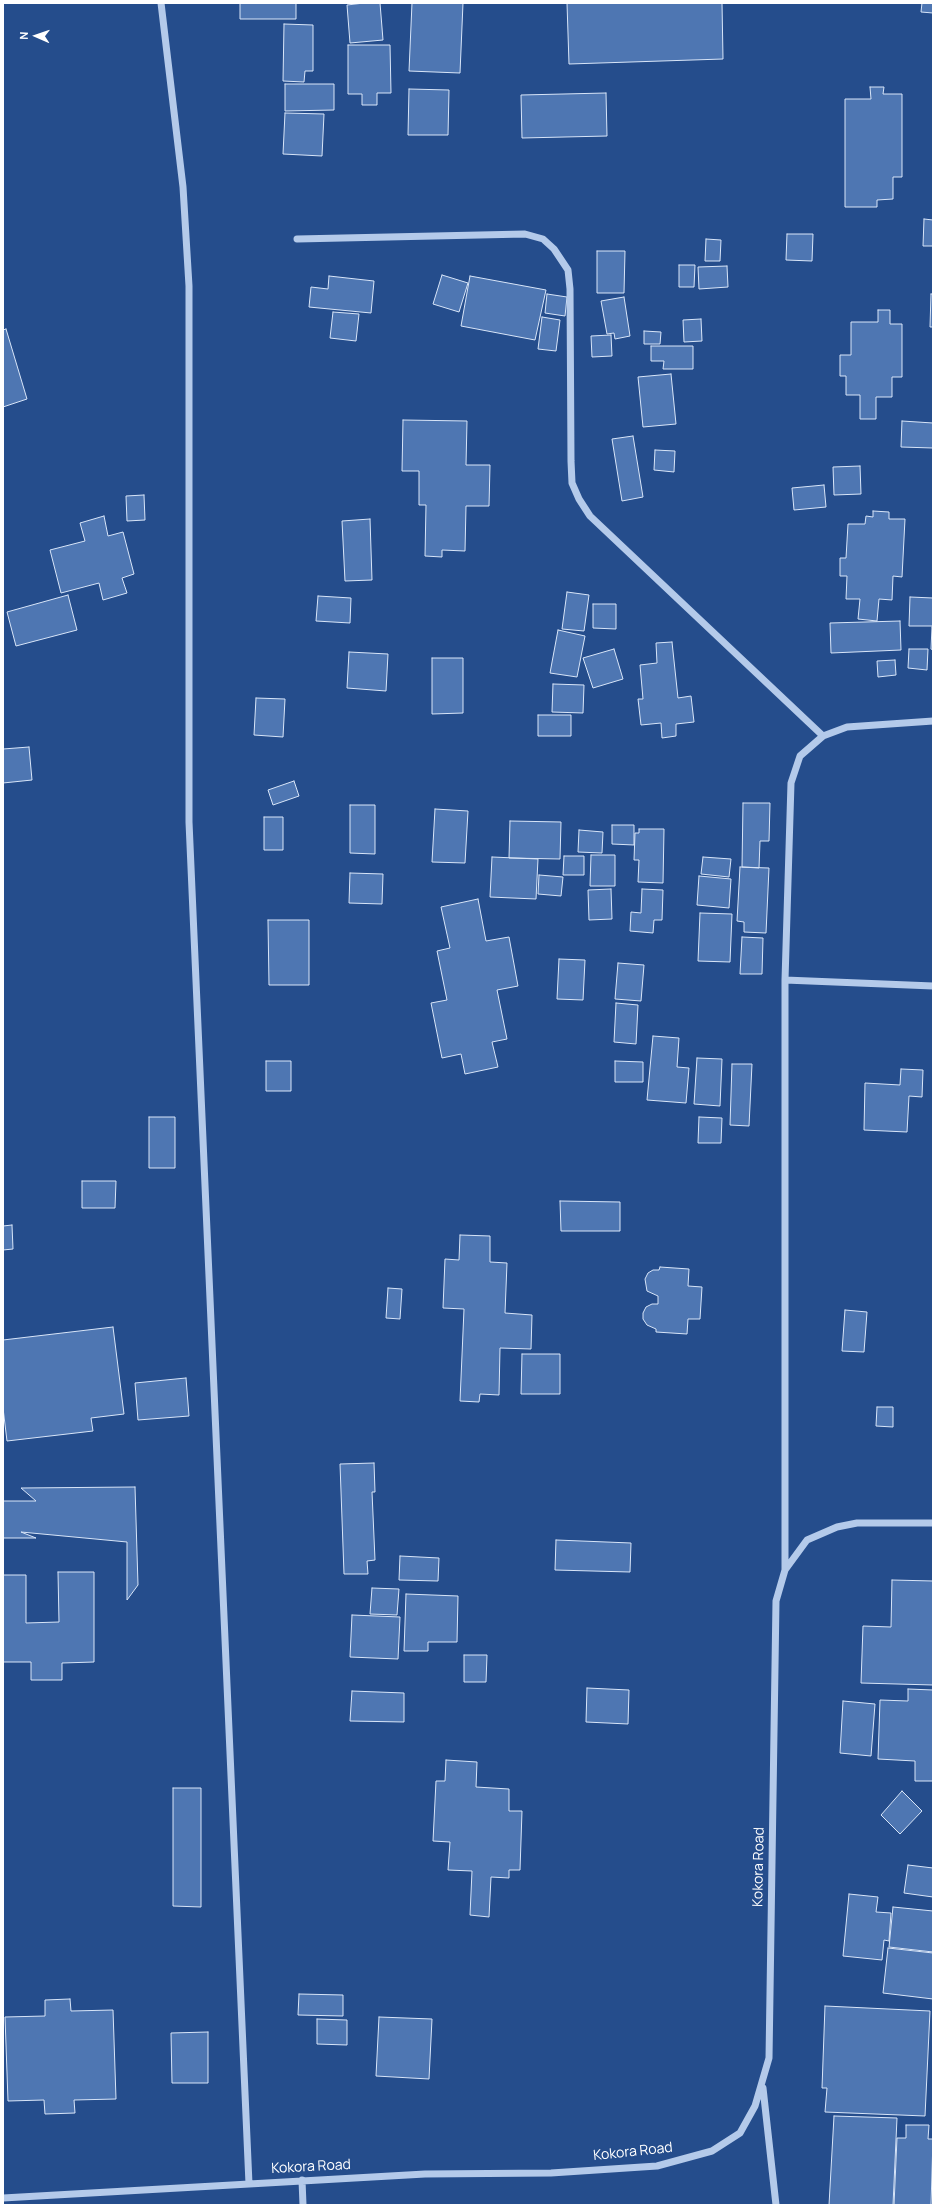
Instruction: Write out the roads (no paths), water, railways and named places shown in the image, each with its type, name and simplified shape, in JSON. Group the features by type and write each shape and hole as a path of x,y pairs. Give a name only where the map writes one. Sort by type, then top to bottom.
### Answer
{"street":[{"path":"161,3 183,187 189,286 189,822 249,2184"},
{"path":"297,239 525,234 543,239 554,249 568,270 570,290 571,461 572,483 579,499 590,516 823,736"},
{"path":"785,1570 785,980 790,783 800,756 823,736 847,727 933,721"},
{"path":"785,980 933,986"},
{"name":"Kokora Road","path":"3,2198 302,2180 425,2174 551,2173 658,2166 712,2151 740,2133 755,2106 769,2058 776,1601 785,1570 806,1540 837,1527 857,1523 933,1523"},
{"path":"762,2086 776,2205"},
{"path":"302,2180 303,2205"}]}
